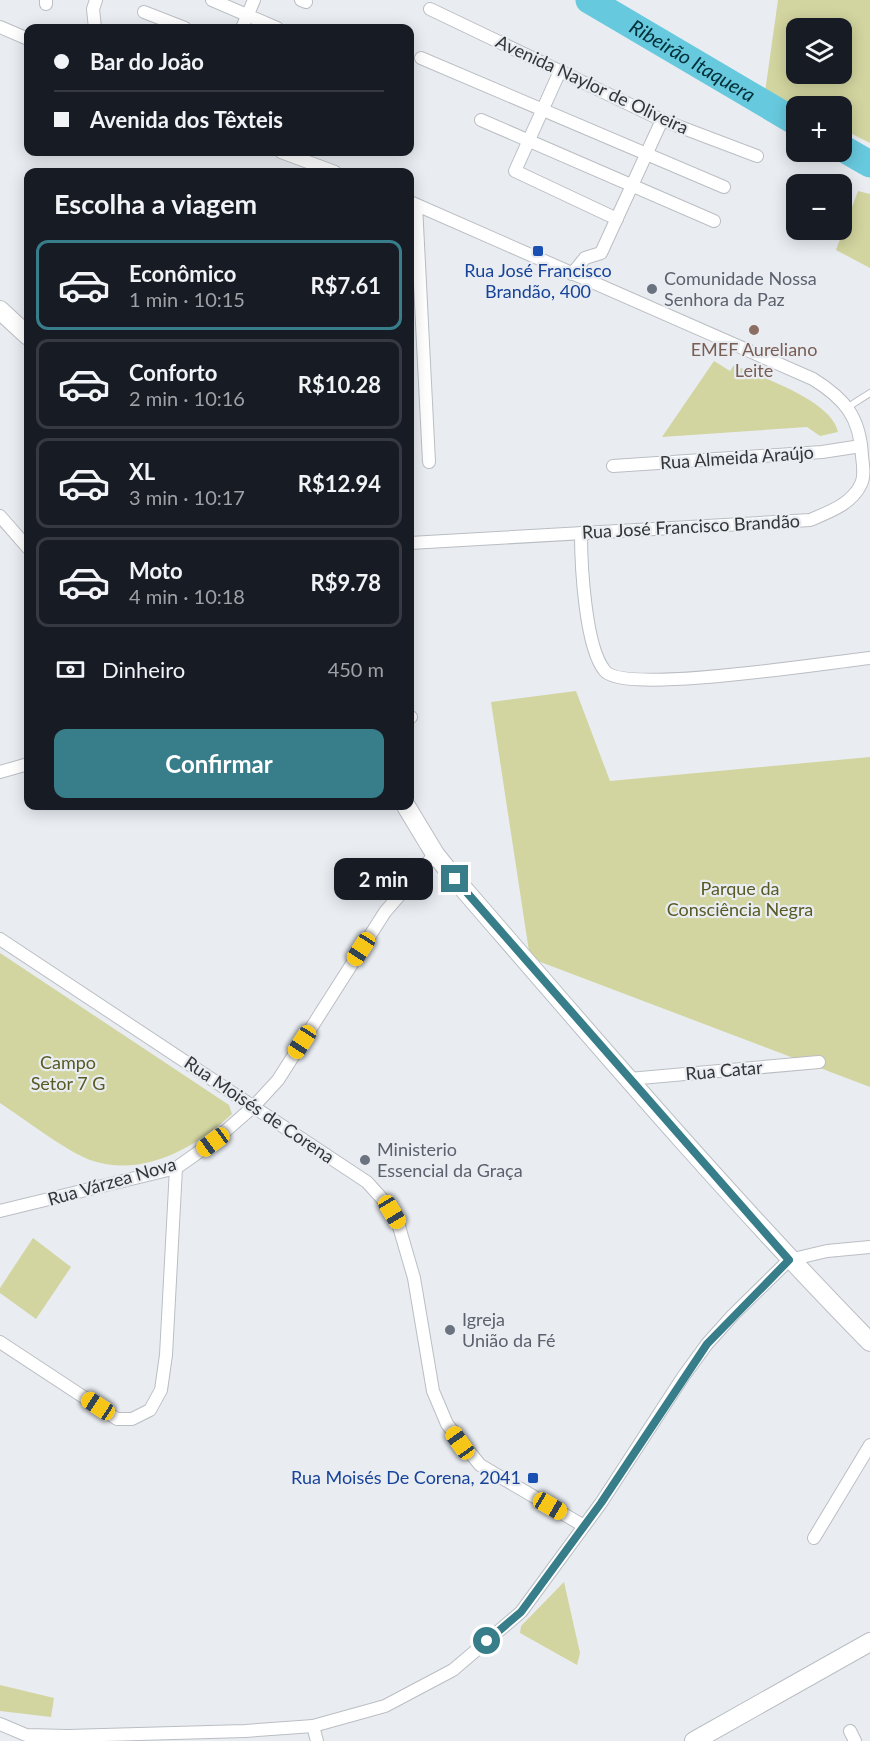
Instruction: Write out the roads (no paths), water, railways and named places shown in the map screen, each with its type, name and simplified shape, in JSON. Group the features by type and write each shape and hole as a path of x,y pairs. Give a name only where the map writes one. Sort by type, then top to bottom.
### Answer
{"street":[{"path":"95,24 93,9 96,0"},
{"path":"212,0 268,24"},
{"path":"244,24 254,0"},
{"name":"Avenida Naylor de Oliveira","path":"430,9 662,120 757,156"},
{"path":"144,12 175,24"},
{"path":"0,27 24,37"},
{"path":"421,58 724,187"},
{"path":"560,71 515,171 617,219"},
{"path":"481,120 714,221"},
{"path":"572,274 585,258 602,253 662,120"},
{"path":"292,156 324,168"},
{"name":"Rua José Francisco Brandão","path":"414,203 813,379 835,393 848,407 857,425 861,446 862,483 837,509 810,520 414,543"},
{"path":"414,219 429,462"},
{"path":"0,310 24,332"},
{"name":"Rua Almeida Araújo","path":"614,466 822,452 861,446"},
{"path":"0,516 24,543"},
{"path":"580,533 588,621 598,660 606,673 622,679 699,678 870,658"},
{"path":"0,772 24,765"},
{"path":"408,810 435,854 629,1079 789,1260 870,1342"},
{"name":"Rua Várzea Nova","path":"0,1211 176,1168 213,1142 254,1106 278,1080 385,912 435,854"},
{"name":"Rua Moisés de Corena","path":"0,939 367,1182 390,1209 398,1223 414,1278 433,1391 447,1424 480,1465 584,1526"},
{"name":"Rua Catar","path":"629,1079 819,1062"},
{"path":"0,1342 117,1419 132,1419 150,1410 161,1390 166,1355 176,1168"},
{"path":"0,1724 26,1738 245,1731 314,1726 385,1706 453,1670 521,1612 584,1526 707,1344 789,1260 826,1251 870,1247"},
{"path":"814,1538 870,1445"},
{"path":"694,1741 870,1642"},
{"path":"314,1726 317,1741"}],"lane":[{"path":"848,407 870,393"}],"waterway":[{"name":"Ribeirão Itaquera","path":"589,0 786,116"},
{"name":"Ribeirão Itaquera","path":"852,154 870,164"}],"place":[{"name":"Rua José Francisco Brandão, 400","path":"538,251"},
{"name":"Comunidade Nossa Senhora da Paz","path":"652,289"},
{"name":"EMEF Aureliano Leite","path":"754,330"},
{"name":"Ministerio Essencial da Graça","path":"365,1160"},
{"name":"Igreja União da Fé","path":"450,1330"},
{"name":"Rua Moisés De Corena, 2041","path":"533,1478"}],"park label":[{"name":"Parque da Consciência Negra","path":"740,899"},
{"name":"Campo Setor 7 G","path":"68,1073"}]}
